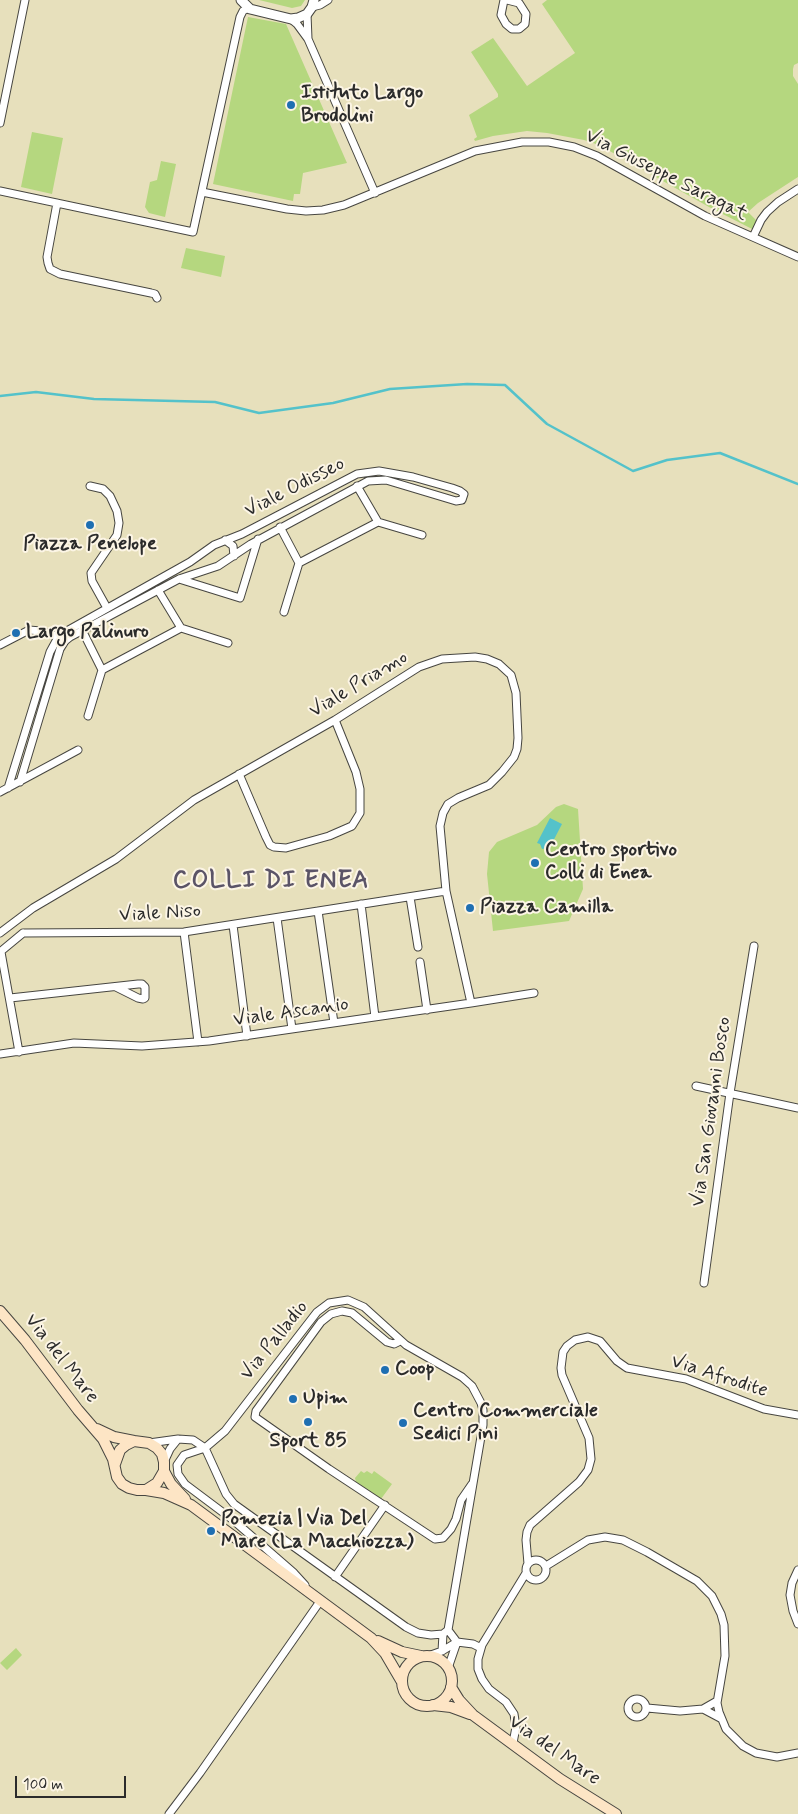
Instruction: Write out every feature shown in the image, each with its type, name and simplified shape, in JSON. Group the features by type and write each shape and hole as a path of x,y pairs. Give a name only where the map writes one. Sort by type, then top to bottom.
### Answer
{"main road":[{"name":"Via del Mare","path":"0,1311 107,1445 122,1484 136,1490 168,1494 191,1505 310,1591 371,1638 386,1653 402,1682"},
{"name":"Via del Mare","path":"94,1428 114,1438 150,1443 162,1454 164,1467 171,1484 191,1505"},
{"path":"115,1465 116,1457 120,1450 126,1444 134,1442"},
{"path":"146,1490 157,1483 164,1467"},
{"name":"Via del Mare","path":"371,1638 402,1652 425,1656"},
{"path":"425,1656 443,1662 448,1668 451,1687 444,1698 433,1705 426,1706 412,1701 406,1696 402,1682 403,1673 414,1660 425,1656"},
{"name":"Via del Mare","path":"451,1687 459,1700 473,1715 560,1778 616,1814"},
{"name":"Via del Mare","path":"433,1705 455,1708 473,1715"}],"street":[{"path":"0,123 25,0"},
{"path":"241,0 248,8 291,19 298,18 311,7 320,5 328,0"},
{"path":"308,39 311,7"},
{"path":"0,191 193,232 240,18 243,11 248,8"},
{"path":"291,19 302,29 308,39 375,193"},
{"name":"Via Giuseppe Saragat","path":"202,192 287,209 315,211 338,207 475,152 522,142 549,142 574,147 597,156 705,216 798,257"},
{"path":"753,237 767,212 778,202 798,190"},
{"path":"57,203 48,253 50,269 60,274 151,293 157,298"},
{"name":"Viale Odisseo","path":"20,782 62,645 67,639 179,579 218,566 258,539 357,486 372,480 382,480 456,501 464,497 460,491 430,481 387,472 372,471 350,476 242,534 216,543 190,562 59,637"},
{"path":"90,486 103,489 110,496 117,511 119,523 117,535 92,573 92,581 107,608"},
{"path":"357,486 378,522 422,535"},
{"path":"293,507 298,517"},
{"path":"299,563 378,522"},
{"path":"280,527 299,563 284,612"},
{"path":"179,579 240,598 258,539"},
{"path":"225,540 233,546 234,556"},
{"path":"201,554 201,563 208,569"},
{"path":"158,590 181,628 228,643"},
{"path":"102,670 181,628"},
{"path":"0,645 21,633 31,630 59,637 50,652 8,788"},
{"path":"82,630 102,670 88,716"},
{"name":"Viale Priamo","path":"0,933 40,904 116,859 190,803 335,720 411,672 437,660 479,657 496,662 509,672 516,693 517,749 512,761 492,782 479,790 454,800 448,804 444,811 440,820 439,833 446,891"},
{"path":"41,680 50,682"},
{"path":"239,774 266,837 270,845 274,847 286,848 329,836 352,826 360,813 360,788 356,772 335,720"},
{"path":"0,792 78,750"},
{"path":"446,891 471,1003"},
{"name":"Viale Niso","path":"23,933 184,932 446,891"},
{"path":"410,897 418,947"},
{"path":"361,904 375,1017"},
{"path":"318,911 334,1023"},
{"path":"277,918 292,1029"},
{"path":"17,921 23,933 0,952 19,1052"},
{"path":"233,925 248,1036"},
{"path":"184,932 198,1042"},
{"name":"Via San Giovanni Bosco","path":"704,1283 730,1093 754,946"},
{"path":"420,962 427,1010"},
{"path":"10,998 116,987"},
{"name":"Viale Ascanio","path":"0,1054 74,1043 142,1046 198,1042 534,993"},
{"path":"696,1086 798,1108"},
{"name":"Via Palladio","path":"310,1591 294,1573 233,1520 190,1488 180,1478 177,1470 180,1459 189,1452 206,1448 228,1426 306,1323 325,1305 343,1300 360,1304 400,1341 462,1377 472,1386 483,1410 473,1484 442,1651"},
{"path":"400,1341 394,1344 387,1342 356,1314 349,1311 339,1311 331,1314 322,1322 256,1411 255,1415 329,1469 431,1537 440,1540 445,1537 453,1526 461,1500 473,1484"},
{"name":"Via Afrodite","path":"528,1564 526,1540 530,1525 579,1482 588,1470 591,1459 589,1438 562,1375 561,1368 563,1352 575,1340 588,1337 600,1341 617,1361 628,1368 686,1379 764,1409 798,1415"},
{"path":"164,1467 170,1449 178,1439"},
{"path":"150,1443 178,1439 193,1440 206,1448 231,1502 409,1629 423,1634 446,1632 457,1642 473,1644 480,1648"},
{"path":"336,1576 385,1505"},
{"path":"546,1566 588,1540 596,1537 609,1537 622,1540 647,1552 700,1583 715,1601 725,1630 724,1666 717,1702 718,1709 729,1733 738,1742 754,1752 775,1757 798,1753"},
{"path":"512,1744 516,1730 515,1717 508,1705 489,1689 480,1677 477,1664 480,1648 527,1574 528,1564 537,1560 542,1561 546,1566 546,1573 543,1578 537,1581 527,1574"},
{"path":"798,1570 792,1583 790,1595 798,1624"},
{"path":"169,1814 229,1734 321,1600"},
{"path":"425,1656 442,1651 457,1642"},
{"path":"448,1668 457,1642"},
{"path":"647,1708 680,1711 703,1709 717,1702"},
{"path":"703,1709 722,1719"}],"green space":[{"path":"259,0 305,0 301,6 292,8"},
{"path":"547,0 798,0 798,63 794,65 793,76 798,84 798,177 758,203 748,212 758,222 754,230 599,145 584,140 527,131 493,136 475,141 474,139 477,137 469,115 498,97 498,94 471,52 493,38 527,86 575,53 542,4"},
{"path":"248,17 286,24 347,163 303,173 300,194 294,194 293,201 213,184"},
{"path":"32,132 63,138 52,194 21,187"},
{"path":"161,161 176,164 165,217 149,213 145,207 150,182 157,180"},
{"path":"186,248 225,256 221,277 181,268"},
{"name":"Centro sportivo Colli di Enea","path":"564,804 578,809 583,889 569,921 493,931 487,874 489,852 497,842 537,825 556,807"},
{"path":"361,1471 364,1473 367,1471 372,1474 374,1471 392,1484 381,1499 356,1482 355,1478"},
{"path":"16,1648 22,1655 7,1670 0,1663"}],"water":[{"path":"550,818 562,824 549,849 542,849 540,844 537,843"}],"waterway":[{"path":"0,396 36,392 94,399 215,402 259,413 333,403 390,389 467,384 505,385 547,424 633,471 667,460 720,453 798,484"}],"place":[{"name":"Istituto Largo Brodolini","path":"291,105"},
{"name":"Piazza Penelope","path":"90,525"},
{"name":"Largo Palinuro","path":"16,633"},
{"name":"Centro sportivo Colli di Enea","path":"535,863"},
{"name":"Piazza Camilla","path":"470,908"},
{"name":"Coop","path":"385,1370"},
{"name":"Upim","path":"293,1399"},
{"name":"Sport 85","path":"308,1422"},
{"name":"Centro Commerciale Sedici Pini","path":"403,1423"},
{"name":"Pomezia | Via Del Mare (La Macchiozza)","path":"211,1531"}],"district":[{"name":"COLLI DI ENEA","path":"271,882"}]}
